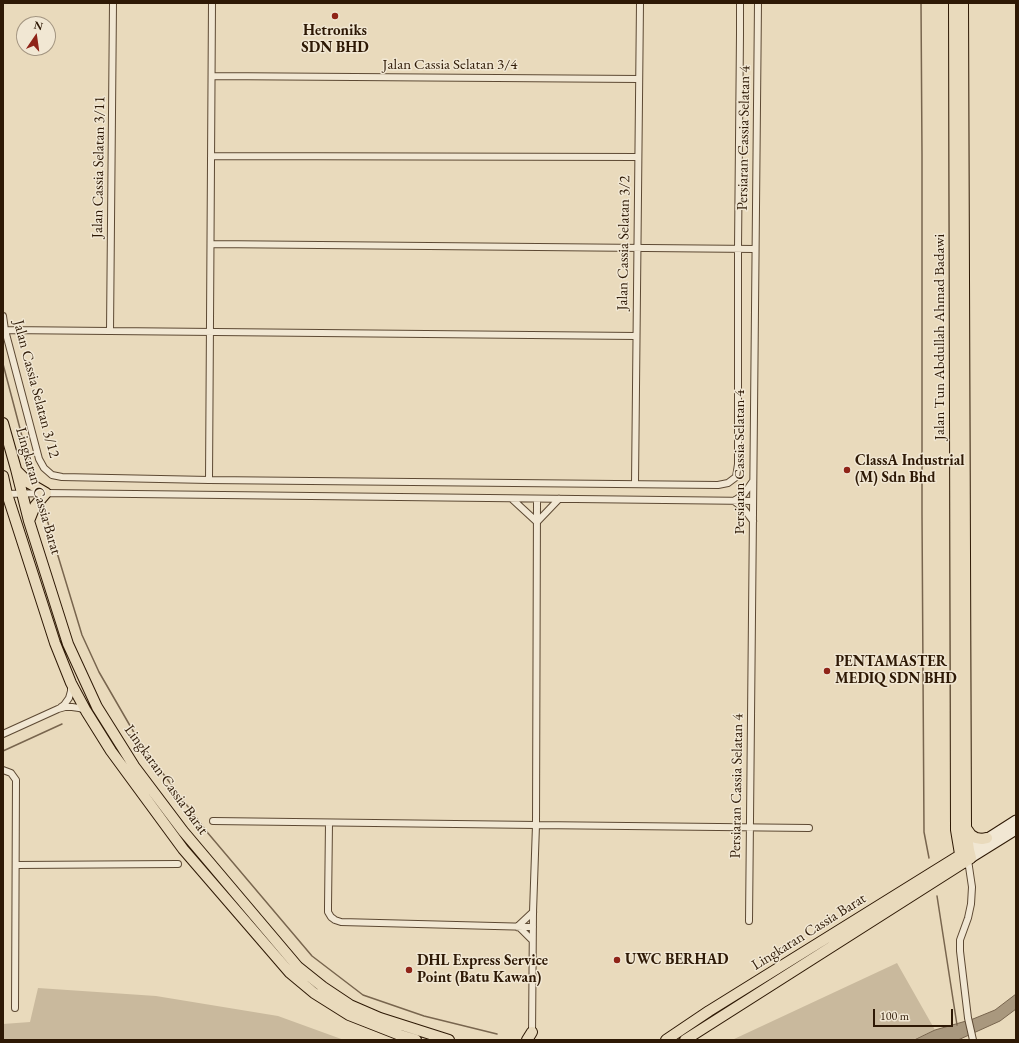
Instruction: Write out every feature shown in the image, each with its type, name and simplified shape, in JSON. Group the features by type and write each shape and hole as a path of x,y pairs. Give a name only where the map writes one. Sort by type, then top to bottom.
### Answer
{"main road":[{"name":"Jalan Tun Abdullah Ahmad Badawi","path":"954,3 961,635 966,857"},
{"name":"Jalan Tun Abdullah Ahmad Badawi","path":"964,3 961,635 957,833 966,857"},
{"name":"Lingkaran Cassia Barat","path":"3,423 30,521 68,644 97,707 134,766 183,831 298,967 318,984 350,1005 380,1018 449,1040"},
{"path":"16,469 29,483 46,494 35,506 30,521"},
{"name":"Lingkaran Cassia Barat","path":"3,476 5,494 15,517 55,643 72,683 86,710 111,751 183,849 290,973 314,993 349,1015 416,1040"},
{"path":"3,504 15,517"},
{"path":"966,828 971,835 976,838 987,838"},
{"path":"942,866 954,847 957,833"},
{"name":"Lingkaran Cassia Barat","path":"666,1040 709,1011 942,866 966,857"},
{"name":"Lingkaran Cassia Barat","path":"685,1040 966,857"}],"street":[{"name":"Jalan Cassia Selatan 3/11","path":"110,331 114,3"},
{"path":"209,480 212,3"},
{"name":"Jalan Cassia Selatan 3/2","path":"635,483 640,3"},
{"path":"738,248 740,3"},
{"name":"Persiaran Cassia Selatan 4","path":"749,921 758,3"},
{"name":"Jalan Cassia Selatan 3/4","path":"212,76 639,79"},
{"path":"211,156 638,158"},
{"path":"211,244 755,249"},
{"name":"Jalan Cassia Selatan 3/12","path":"3,316 5,330 39,459 44,468 52,475 62,477 209,480 718,485 728,483 736,477 738,464 738,248"},
{"path":"5,330 636,336"},
{"path":"734,501 744,494 753,481"},
{"path":"5,494 753,501"},
{"path":"512,499 537,522"},
{"path":"531,1038 532,940 536,825 537,499"},
{"path":"537,522 559,499"},
{"path":"734,501 744,509 753,521"},
{"path":"3,734 64,705 69,698 72,683"},
{"path":"58,709 72,707 86,710"},
{"path":"3,770 11,773 16,780 15,1008"},
{"path":"966,857 987,838 1016,820"},
{"path":"213,821 809,828"},
{"path":"329,823 328,912 335,920 341,922 533,927"},
{"path":"966,857 1016,830"},
{"path":"966,857 972,887 968,918 960,940 960,951 968,1018 973,1039"},
{"path":"16,865 178,864"},
{"path":"518,927 533,912"},
{"path":"518,927 532,940"}],"shaded area":[{"path":"897,963 935,1030 912,1040 732,1040"},
{"path":"38,988 156,996 278,1016 344,1040 3,1040 3,1024 30,1022"},
{"path":"1016,994 1016,1009 1000,1021 958,1040 914,1040 935,1030 973,1019 995,1010"}],"waterway":[{"path":"921,3 924,832 929,858"},
{"path":"3,364 33,478"},
{"path":"45,513 82,635 99,672 140,743 207,832 312,956 363,995 424,1016 497,1034"},
{"path":"3,751 62,724"},
{"path":"937,896 957,1025"}],"place":[{"name":"Hetroniks SDN BHD","path":"335,16"},
{"name":"ClassA Industrial (M) Sdn Bhd","path":"847,470"},
{"name":"PENTAMASTER MEDIQ SDN BHD","path":"827,671"},
{"name":"UWC BERHAD","path":"617,960"},
{"name":"DHL Express Service Point (Batu Kawan)","path":"409,970"}]}
